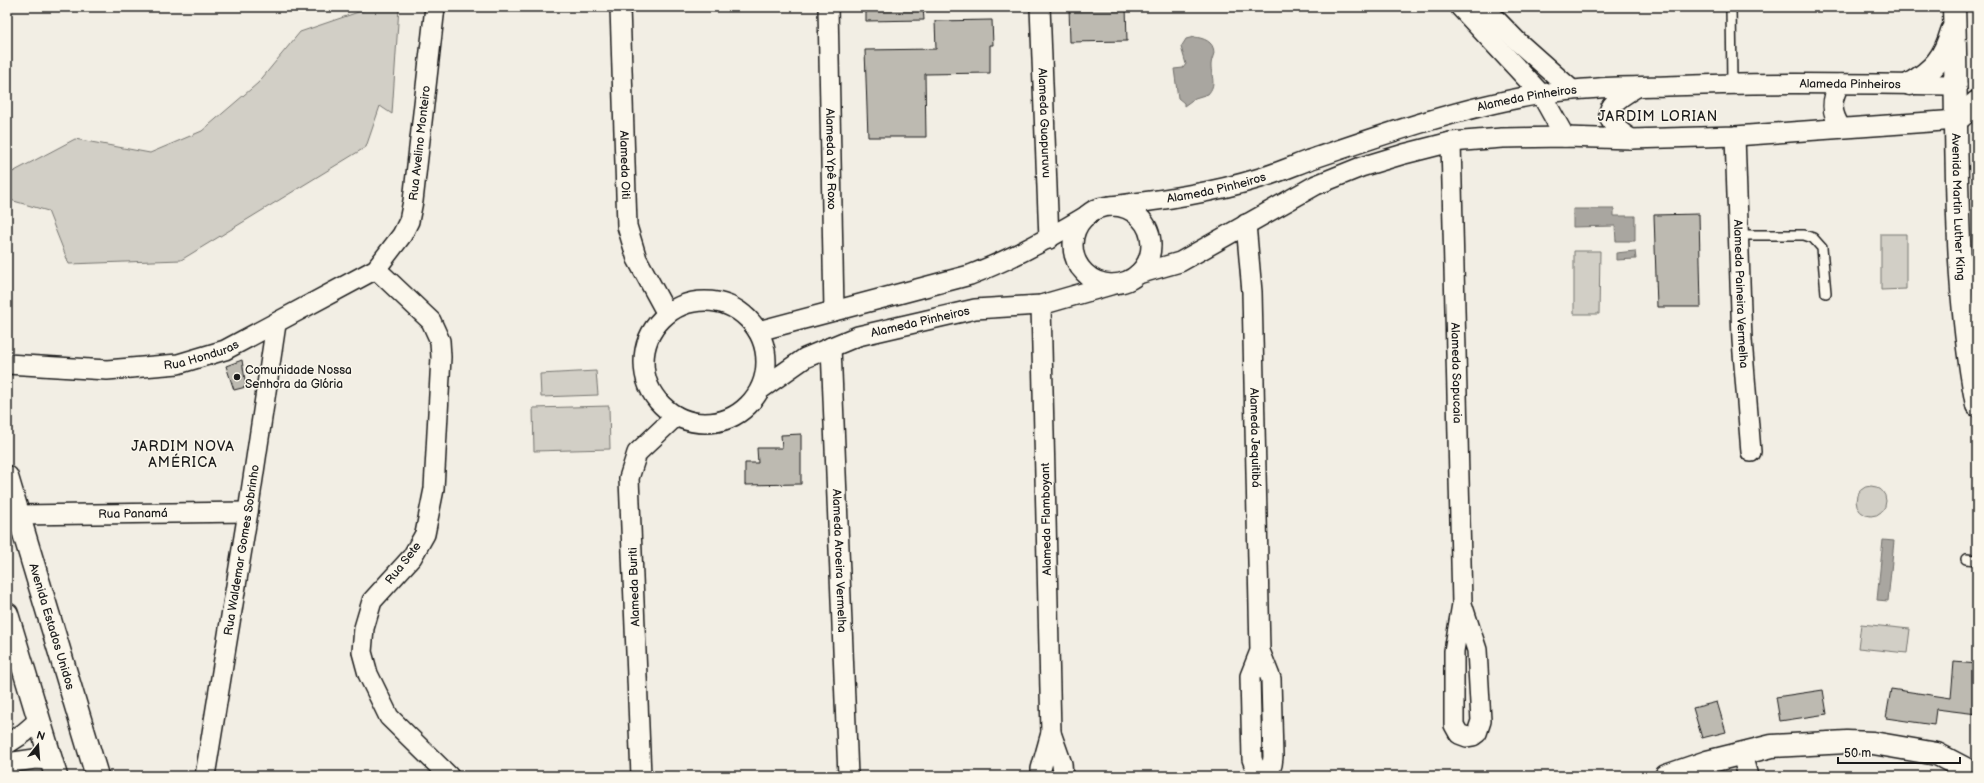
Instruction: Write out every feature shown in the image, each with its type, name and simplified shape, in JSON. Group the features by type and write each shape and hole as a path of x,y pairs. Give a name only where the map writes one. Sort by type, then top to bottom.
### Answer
{"main road":[{"path":"1910,84 1926,75 1942,57 1954,15"},
{"name":"Avenida Martin Luther King","path":"1954,15 1961,290 1971,372 1977,405"},
{"path":"1956,85 1965,87 1977,95"},
{"path":"1957,120 1977,102"},
{"name":"Avenida Estados Unidos","path":"7,477 86,744 97,776"},
{"path":"7,614 54,768"},
{"path":"1666,776 1707,762 1742,755 1772,746 1848,742 1872,743 1937,754 1977,775"}],"street":[{"name":"Rua Avelino Monteiro","path":"376,269 402,235 410,214 435,7"},
{"name":"Alameda Oiti","path":"620,7 627,226 637,259 667,314"},
{"name":"Alameda Ypê Roxo","path":"828,7 834,311"},
{"name":"Alameda Guapuruvu","path":"1040,7 1049,239"},
{"path":"1460,7 1541,94 1565,137"},
{"path":"1484,7 1517,41 1572,90"},
{"name":"Alameda Pinheiros","path":"1112,206 1179,197 1261,178 1359,144 1489,104 1541,94 1572,90 1732,83 1956,85"},
{"path":"1840,84 1835,92 1832,106 1835,118 1842,128"},
{"path":"1631,140 1616,130 1610,118 1610,110 1618,99 1638,87"},
{"path":"1088,214 1079,224 1074,235 1073,247 1076,259 1082,270 1091,278 1102,283 1114,284 1127,281 1138,274 1180,262 1316,185 1361,167 1451,142 1502,138 1565,137 1631,140 1735,136 1957,120"},
{"name":"Alameda Paineira Vermelha","path":"1735,136 1742,340 1751,452"},
{"name":"Alameda Sapucaia","path":"1451,142 1462,604 1454,651 1454,725 1459,734 1467,737 1473,736 1477,733 1481,721 1477,650 1462,604"},
{"path":"758,331 970,275 997,265 1049,239 1099,208 1112,206 1125,208 1136,215 1145,225 1150,238 1150,251 1146,264 1138,274"},
{"name":"Alameda Jequitibá","path":"1246,224 1252,292 1260,651 1271,679 1273,757 1272,765 1265,771 1256,770 1252,760 1250,676 1260,651"},
{"name":"Rua Honduras","path":"7,364 107,370 178,364 225,350 376,269"},
{"name":"Rua Sete","path":"376,269 431,321 440,341 441,357 434,489 425,534 412,556 372,601 364,628 362,652 368,674 389,717 449,776"},
{"name":"Alameda Pinheiros","path":"761,389 806,358 831,346 879,330 975,309 1041,305 1114,284"},
{"path":"707,301 727,305 745,315 758,331 766,350 766,370 761,389 749,405 733,417 714,423 695,422 676,416 660,403 649,387 644,367 648,341 654,328 667,314 686,304 707,301"},
{"name":"Alameda Flamboyant","path":"1041,305 1051,733 1062,764 1063,776"},
{"name":"Rua Waldemar Gomes Sobrinho","path":"205,776 248,512 276,324"},
{"name":"Alameda Aroeira Vermelha","path":"831,346 848,776"},
{"name":"Alameda Buriti","path":"641,776 629,478 637,453 676,416"},
{"name":"Rua Panamá","path":"18,515 248,512"},
{"path":"7,744 24,733 39,720"},
{"name":"Alameda Flamboyant","path":"1041,776 1040,769 1051,733"},
{"path":"1742,755 1748,776"},
{"path":"12,758 54,768"}],"lane":[{"path":"1731,7 1732,83"},
{"path":"1739,235 1804,235 1813,238 1822,248 1826,293"},
{"path":"1966,559 1977,560"}],"shaded area":[{"path":"373,7 399,7 392,114 380,106 366,147 181,260 69,264 48,211 7,199 7,175 75,139 150,153 202,131 258,83 300,32"},
{"path":"1194,37 1207,41 1214,49 1211,65 1213,84 1208,94 1195,98 1184,106 1184,103 1178,98 1174,69 1183,68 1186,64 1181,47 1186,39"},
{"path":"1573,209 1614,209 1614,216 1635,216 1635,241 1616,241 1615,226 1573,227"},
{"path":"1881,234 1906,234 1906,289 1881,290"},
{"path":"1574,251 1600,251 1599,314 1574,314"},
{"path":"1635,251 1636,259 1616,260 1616,253"},
{"path":"596,371 598,395 541,397 540,374"},
{"path":"609,406 610,449 534,451 533,408"},
{"path":"1871,486 1882,490 1886,501 1882,512 1871,516 1860,512 1856,501 1860,490"},
{"path":"1883,540 1894,541 1888,601 1877,600"},
{"path":"1861,624 1910,629 1907,653 1858,648"}],"building":[{"path":"866,7 923,7 924,20 866,21"},
{"path":"1069,7 1126,7 1127,41 1070,42"},
{"path":"992,20 993,45 990,45 990,73 925,74 926,137 868,137 865,50 936,49 935,21"},
{"path":"1699,214 1701,307 1657,307 1654,215"},
{"name":"Comunidade Nossa Senhora da Glória","path":"242,360 246,387 234,390 226,366"},
{"path":"801,434 801,484 745,485 745,463 758,463 757,448 782,448 781,435"},
{"path":"1954,662 1977,664 1977,714 1936,709 1934,725 1886,718 1891,689 1951,698"},
{"path":"1823,690 1827,714 1780,721 1776,697"},
{"path":"1717,702 1726,732 1702,738 1693,708"}],"place":[{"name":"Comunidade Nossa Senhora da Glória","path":"237,377"}],"district":[{"name":"JARDIM LORIAN","path":"1658,116"},
{"name":"JARDIM NOVA AMÉRICA","path":"183,454"}]}
